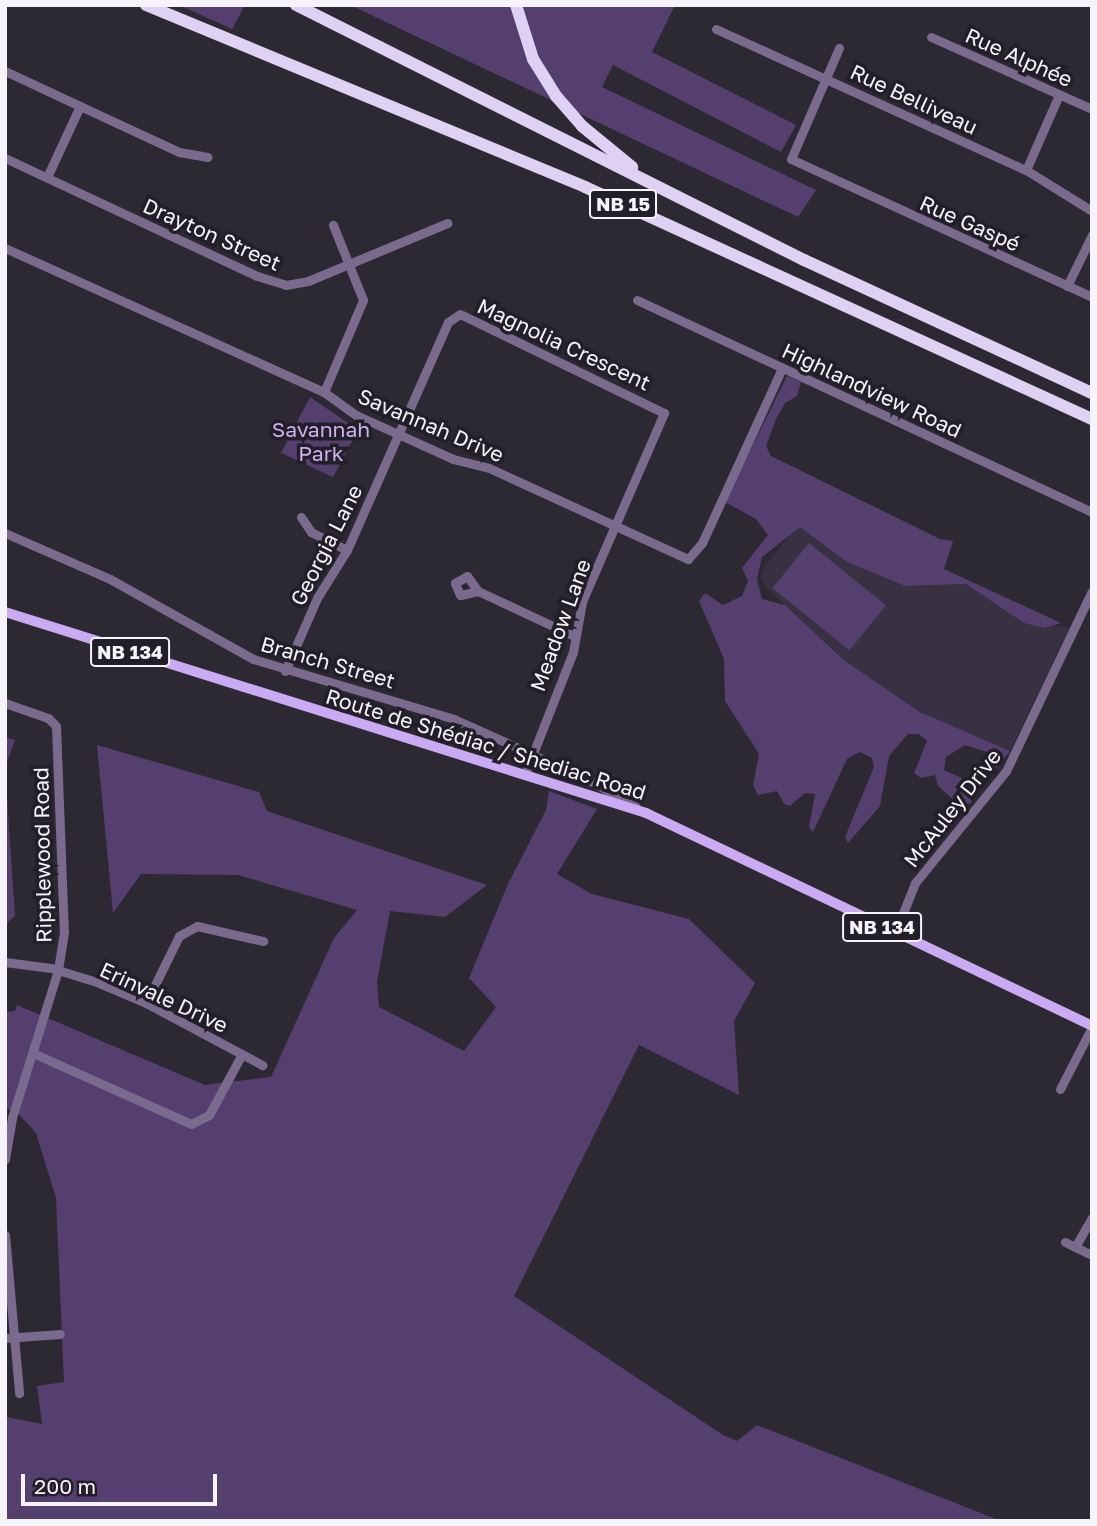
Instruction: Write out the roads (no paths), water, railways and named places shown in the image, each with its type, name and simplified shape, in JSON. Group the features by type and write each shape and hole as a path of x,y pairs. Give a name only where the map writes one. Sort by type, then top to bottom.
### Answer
{"highway":[{"name":"NB 15","path":"146,5 585,187 1092,419"},
{"name":"NB 15","path":"296,5 663,190 1092,393"},
{"path":"516,5 533,59 556,96 582,127 663,190"}],"main road":[{"name":"Route de Shédiac / Shediac Road","path":"5,611 254,693 646,813 1092,1026"}],"street":[{"name":"Rue Belliveau","path":"716,29 1026,170 1092,211"},
{"name":"Rue Alphée","path":"931,37 1092,109"},
{"path":"825,77 839,48"},
{"path":"5,71 179,152 208,157"},
{"name":"Rue Gaspé","path":"825,77 791,159 1092,297"},
{"path":"1026,170 1059,94"},
{"path":"47,177 80,106"},
{"name":"Drayton Street","path":"5,158 276,283 303,282 447,223"},
{"path":"324,392 362,304 350,263 332,225"},
{"path":"1067,286 1092,235"},
{"name":"Savannah Drive","path":"5,248 324,392 356,415 399,435 453,459 489,468 683,558 694,556 782,368"},
{"name":"Highlandview Road","path":"637,300 1092,512"},
{"name":"Magnolia Crescent","path":"399,435 448,322 460,314 664,413 616,527"},
{"name":"Georgia Lane","path":"285,671 317,598 347,550 399,435"},
{"path":"301,517 311,532 347,550"},
{"name":"Meadow Lane","path":"524,774 530,751 573,652 582,602 616,527"},
{"name":"Branch Street","path":"5,533 110,579 232,649 285,671 419,706 530,751 646,813"},
{"path":"478,591 574,636"},
{"name":"McAuley Drive","path":"895,933 915,883 1006,771 1092,591"},
{"name":"Ripplewood Road","path":"5,704 48,718 56,726 64,932 58,970 33,1053 9,1118 5,1158"},
{"path":"146,1003 179,936 197,926 263,941"},
{"name":"Erinvale Drive","path":"5,962 58,970 146,1003 262,1065"},
{"path":"1060,1089 1092,1026"},
{"path":"33,1053 191,1124 209,1115 242,1054"},
{"path":"1075,1247 1092,1217"},
{"path":"5,1235 19,1393"},
{"path":"1065,1242 1092,1255"},
{"path":"5,1338 60,1334"}],"park label":[{"name":"Savannah Park","path":"321,441"}]}
